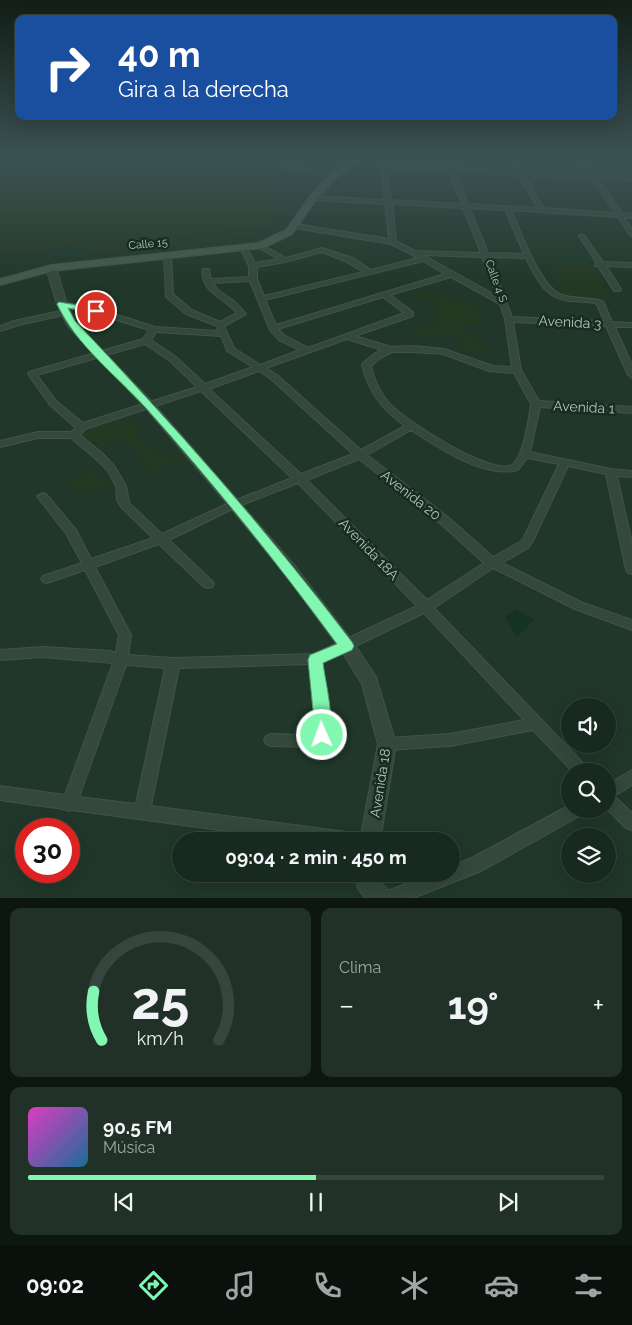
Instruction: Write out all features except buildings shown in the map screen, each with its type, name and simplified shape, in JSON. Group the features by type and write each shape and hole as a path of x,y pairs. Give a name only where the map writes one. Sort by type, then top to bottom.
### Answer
{"main road":[{"path":"295,226 311,201"},
{"name":"Calle 15","path":"0,282 51,268 167,255 245,249 260,246 285,235 295,226"}],"street":[{"path":"368,201 632,216"},
{"name":"Calle 4 S","path":"464,201 504,303 509,319 517,370 536,404"},
{"path":"537,201 542,210"},
{"path":"610,201 632,234"},
{"path":"388,202 393,242"},
{"path":"507,208 529,256 547,288 553,294 566,298 598,302 610,324 632,375"},
{"path":"295,226 393,242 504,303"},
{"path":"582,236 598,264 617,289"},
{"path":"260,246 286,260"},
{"path":"245,249 253,266 253,279 260,299 273,328 282,338 308,351"},
{"path":"253,266 286,260 322,250 350,260 369,272"},
{"path":"412,252 529,256"},
{"path":"167,255 168,295 189,312 221,329"},
{"path":"260,299 424,259"},
{"path":"598,264 632,265"},
{"name":"Avenida 18","path":"51,268 63,308 71,323 149,405 290,570 347,646 370,682 387,744 372,832"},
{"path":"0,329 63,308 96,311 154,330 221,329 242,314 237,307 213,292 207,281 206,271"},
{"path":"273,328 452,274"},
{"path":"207,281 253,279"},
{"path":"0,444 38,435 73,435 79,432 82,427 203,388 410,314 384,294"},
{"name":"Avenida 3","path":"509,319 632,325"},
{"name":"Avenida 20","path":"221,329 230,349 274,377 360,455 445,521 492,563 579,606 632,624"},
{"path":"82,427 53,403 32,374 146,341 154,330"},
{"path":"346,336 390,350 414,349 444,352 492,369 517,370"},
{"name":"Avenida 18A","path":"146,341 181,364 277,460 300,479 538,723 574,763"},
{"path":"390,350 377,356 366,365 368,373 386,406 410,427 479,464 494,469 508,470 514,468 524,454 536,404"},
{"name":"Avenida 1","path":"536,404 632,410"},
{"path":"47,579 162,539 235,504 360,455 410,427"},
{"path":"73,435 109,464 121,485 121,499 208,584"},
{"path":"524,454 611,472 632,474"},
{"path":"0,655 43,652 110,656 121,660 172,663 315,660 426,607 492,563 524,545 564,462"},
{"path":"611,472 632,570"},
{"path":"42,496 72,533 125,635 121,660 69,804"},
{"path":"271,740 314,741 319,740 322,735 315,660"},
{"path":"142,811 172,663"},
{"path":"387,744 450,740 538,723"},
{"path":"616,787 632,777"},
{"path":"0,793 69,804 142,811 290,832"},
{"path":"616,808 632,823"},
{"path":"390,898 475,865 561,818"},
{"path":"366,885 382,898"}],"shaded area":[{"path":"0,201 276,201 278,205 271,227 146,240 167,239 119,251 102,252 70,247 0,256"},
{"path":"272,228 227,241 195,242 194,237 191,236"},
{"path":"551,264 594,265 609,295 563,295"},
{"path":"445,289 441,293 446,297 447,301 457,299 474,304 479,311 485,314 485,318 478,318 479,324 469,322 467,326 459,325 464,328 464,331 487,346 486,352 460,349 460,338 458,335 422,335 409,332 411,328 433,325 439,322 435,313 427,313 425,311 439,307 438,303 432,298 420,299 417,294"},
{"path":"101,421 136,422 133,424 138,432 135,436 140,442 148,441 149,446 157,450 156,454 168,457 183,452 186,458 159,464 161,469 155,472 147,467 143,468 141,467 147,464 143,460 139,460 135,453 140,451 139,446 130,446 127,439 101,447 81,435"},
{"path":"92,473 101,479 112,477 122,489 105,484 84,495 65,480"},
{"path":"517,609 534,620 517,637 505,617"}],"route":[{"path":"96,311 62,304 71,323 149,405 235,504 290,570 347,646 315,660 318,676 322,735"}]}
